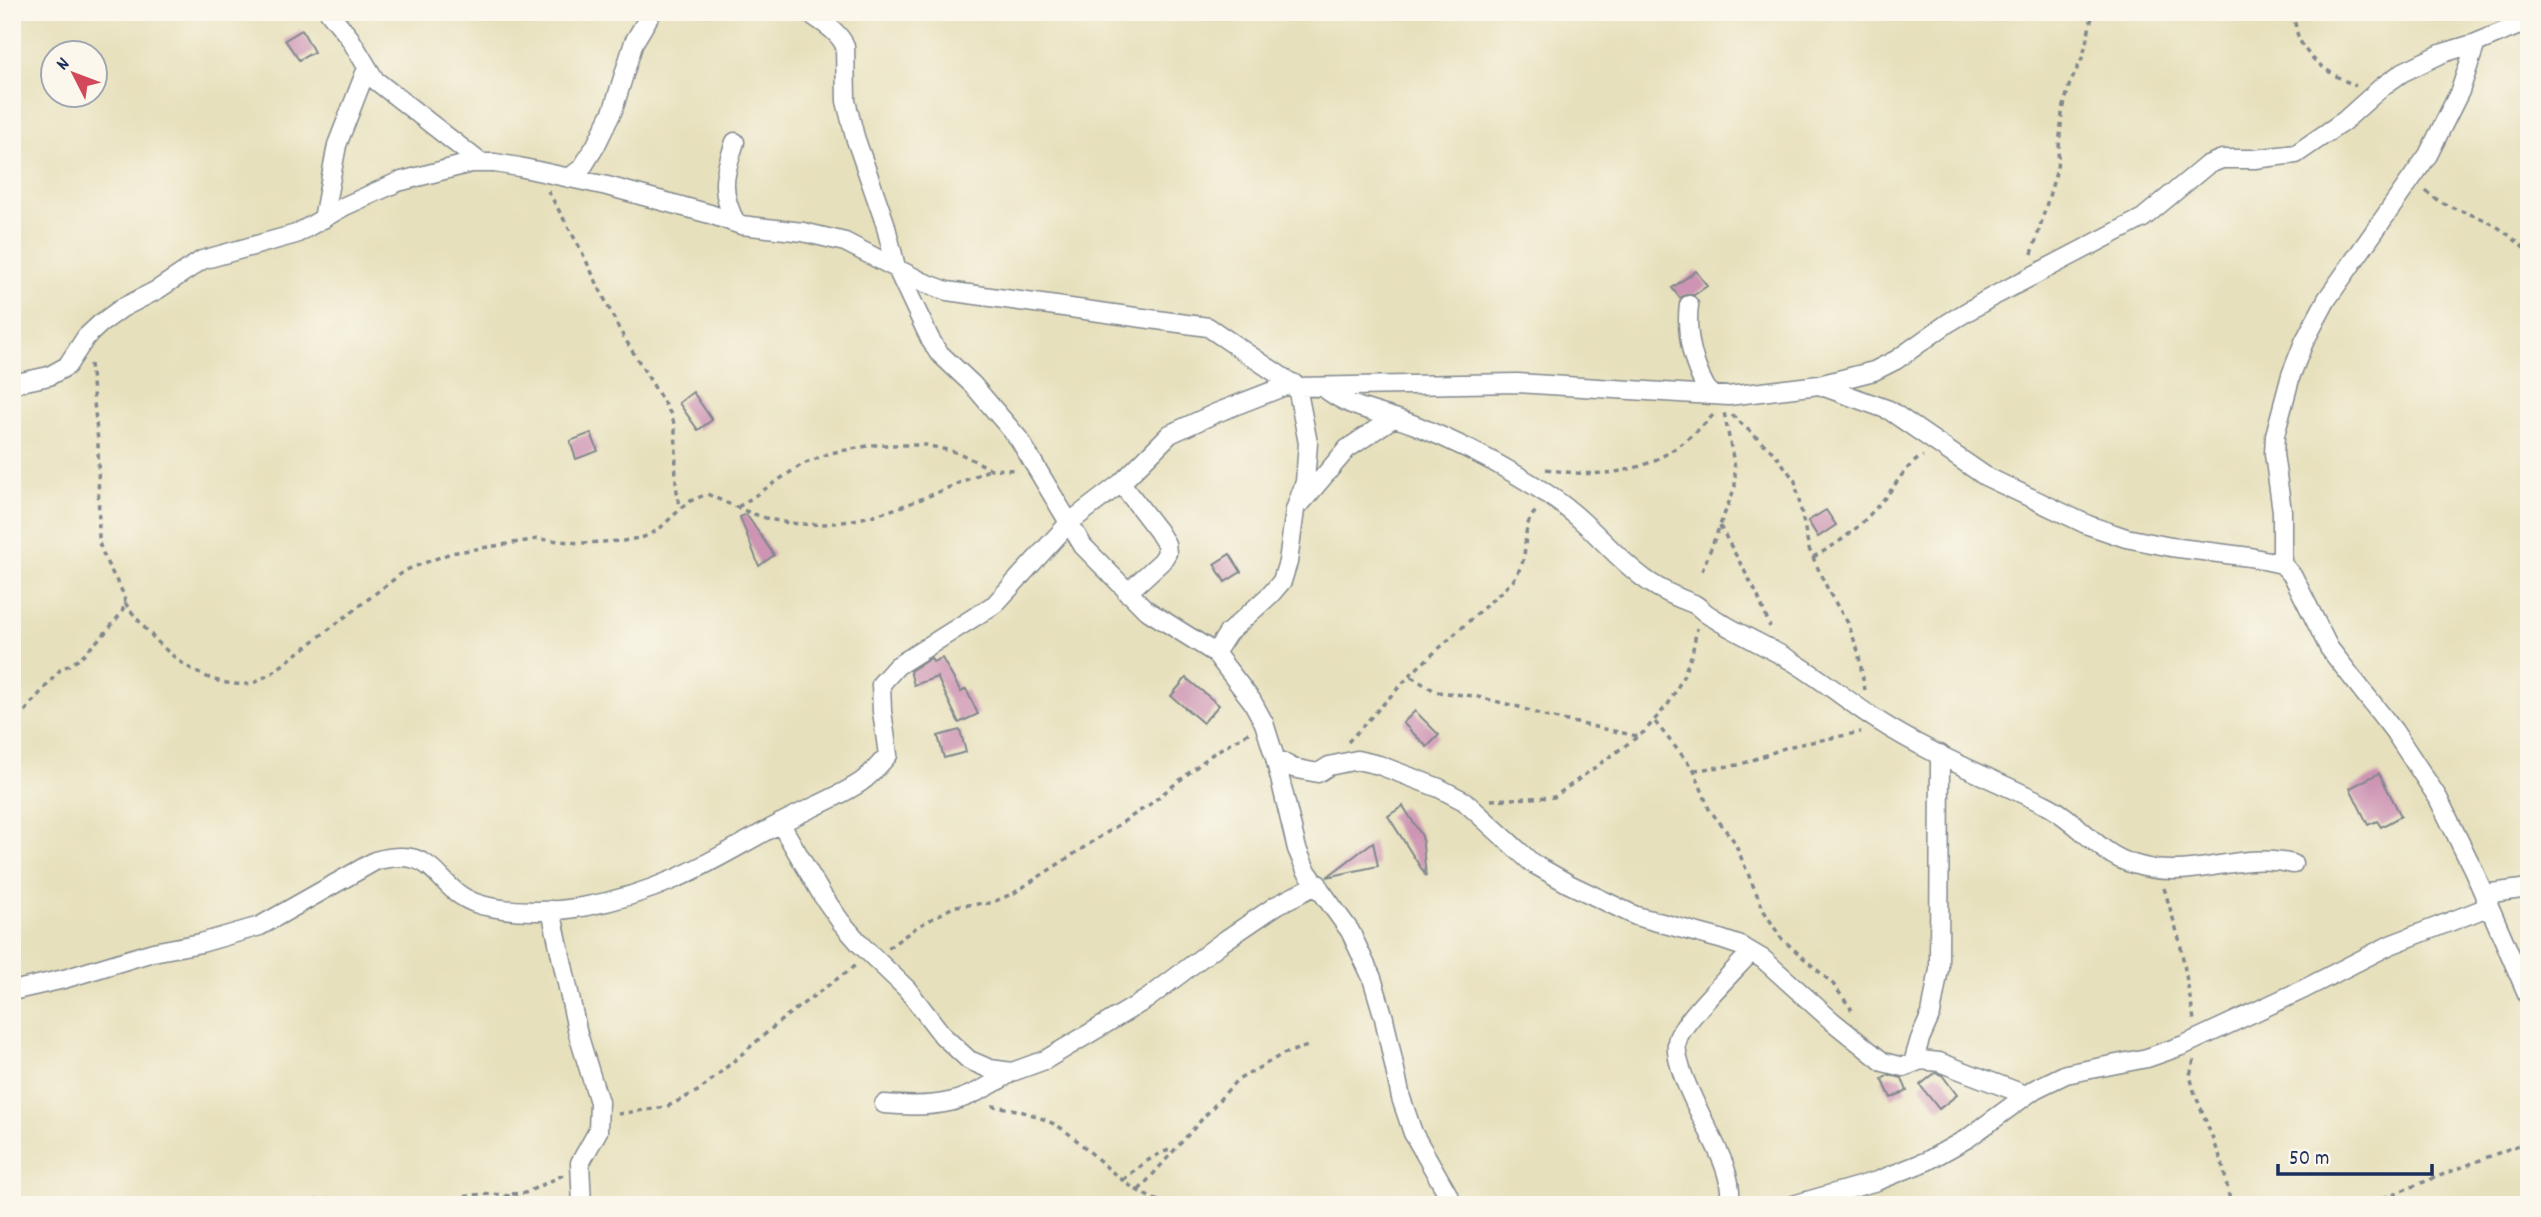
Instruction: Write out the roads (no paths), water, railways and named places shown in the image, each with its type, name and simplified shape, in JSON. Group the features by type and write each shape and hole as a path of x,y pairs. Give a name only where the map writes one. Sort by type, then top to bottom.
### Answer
{"street":[{"path":"330,12 375,80 481,163"},
{"path":"569,178 582,167 596,145 613,110 634,42 652,12"},
{"path":"808,12 841,38 845,46 846,101 885,223 896,267 938,352 973,385 1019,439 1083,546 1145,609 1215,653 1252,701 1264,723 1297,849 1306,870 1350,931 1372,978 1401,1098 1413,1133 1454,1205"},
{"path":"12,991 260,926 376,861 395,855 421,859 457,895 470,902 511,911 551,911 627,896 677,878 862,781 877,768 888,755 881,684 897,666 995,604 1070,523 1121,483 1170,434 1216,413 1295,385 1323,387 1517,383 1728,396 1819,385 1874,370 1896,360 1948,323 2143,218 2207,165 2222,159 2255,159 2296,154 2344,121 2403,72 2442,53 2476,43 2529,21"},
{"path":"2476,43 2447,120 2412,178 2327,299 2304,342 2291,375 2274,435 2274,454 2282,511 2282,564 2298,586 2329,648 2394,731 2438,798 2529,999"},
{"path":"323,219 337,145 367,68"},
{"path":"735,142 725,173 724,188 725,200 736,223"},
{"path":"12,384 49,376 66,366 86,337 122,308 157,290 202,260 296,234 345,206 398,182 471,163 495,163 539,171 736,223 803,232 845,242 923,282 947,291 1208,327 1295,385 1307,443 1305,482 1296,510 1288,562 1282,581 1228,633 1215,653"},
{"path":"1689,305 1687,318 1701,382 1711,395"},
{"path":"1819,385 1889,410 1985,476 2101,530 2171,548 2250,557 2282,564"},
{"path":"1323,387 1352,406 1413,424 1479,453 1553,498 1583,521 1619,558 1649,582 1680,601 1695,605 1710,617 1813,673 1886,725 2064,815 2100,848 2114,857 2159,871 2176,872 2258,859 2293,864"},
{"path":"1296,510 1347,449 1393,418"},
{"path":"1121,483 1158,531 1166,544 1167,553 1162,561 1127,593"},
{"path":"1913,1063 1931,1014 1939,969 1940,754"},
{"path":"1275,758 1293,768 1318,773 1329,766 1357,760 1379,765 1438,788 1464,801 1532,863 1569,884 1636,916 1720,939 1763,958 1861,1046 1883,1062 1903,1067 1921,1060 1939,1062 2026,1095"},
{"path":"780,823 841,922 907,989 943,1035 969,1060 990,1069 1012,1072"},
{"path":"884,1104 936,1105 960,1101 982,1092 1012,1072 1045,1060 1147,999 1277,905 1318,884"},
{"path":"1793,1205 1877,1181 1927,1161 1968,1138 2026,1095 2066,1074 2147,1058 2304,989 2486,900 2529,888"},
{"path":"551,911 578,1034 599,1102 598,1131 580,1163 582,1205"},
{"path":"1730,1205 1726,1168 1676,1054 1678,1038 1691,1019 1751,952"}]}
